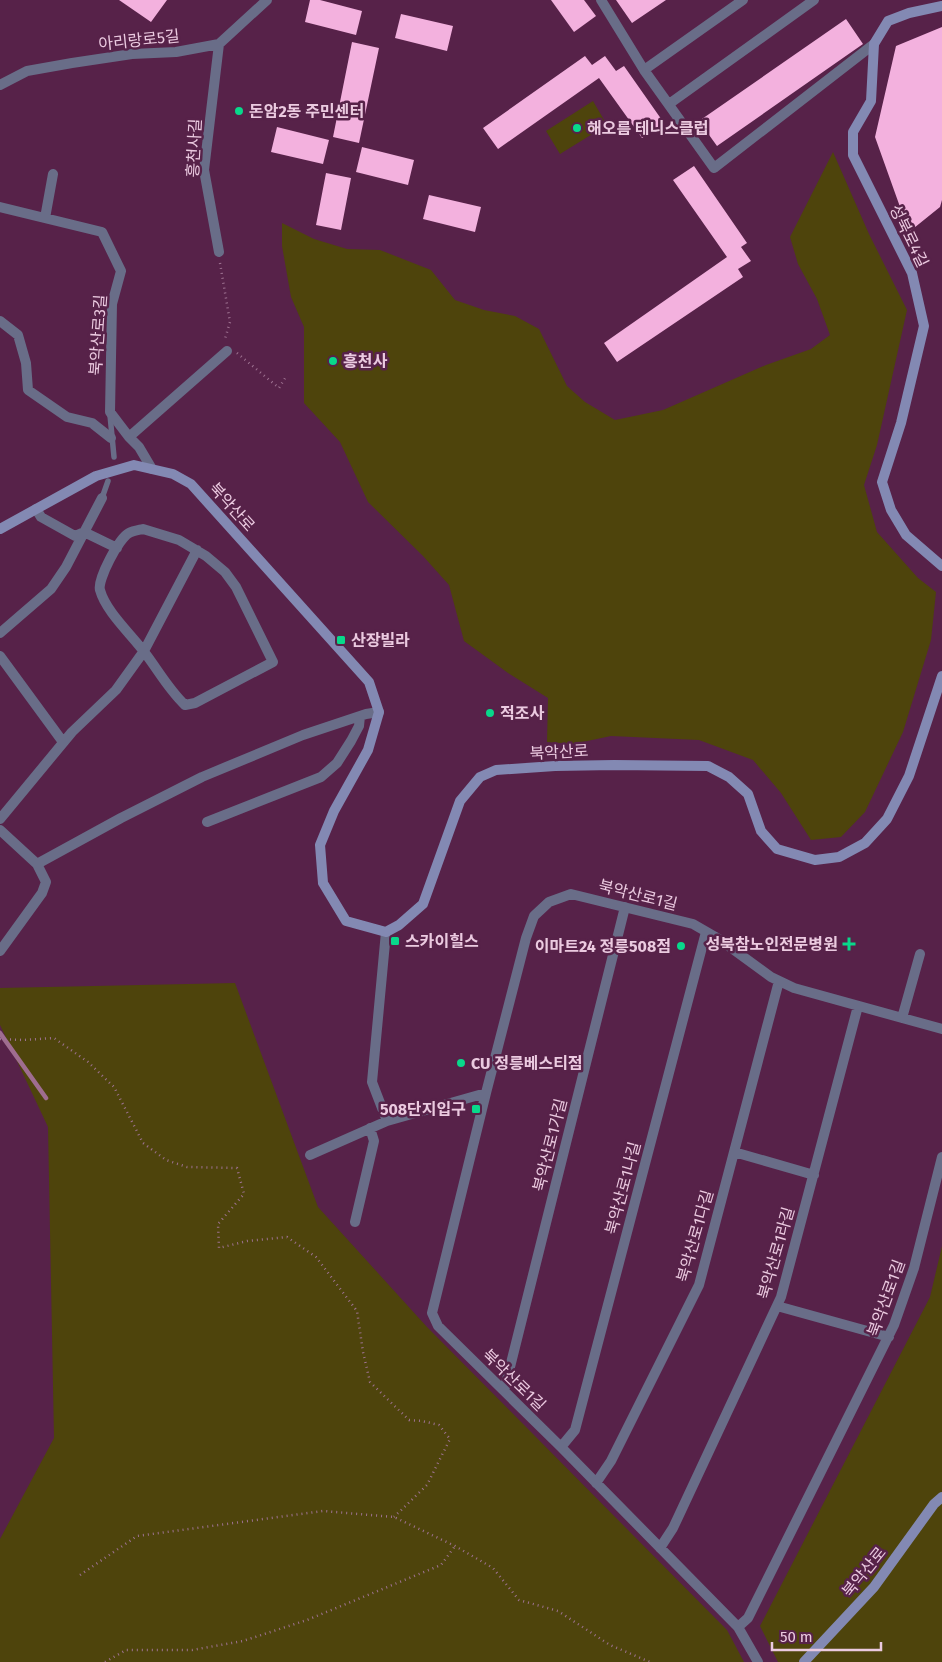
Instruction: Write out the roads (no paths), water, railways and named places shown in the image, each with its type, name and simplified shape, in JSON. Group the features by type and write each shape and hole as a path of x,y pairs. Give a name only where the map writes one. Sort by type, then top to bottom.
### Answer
{"street":[{"path":"219,44 267,0"},
{"path":"601,0 644,70 714,168 874,44"},
{"path":"644,70 743,0"},
{"path":"669,104 814,0"},
{"name":"성북로4길","path":"942,6 909,13 888,21 874,44 872,101 853,132 853,155 912,273 924,326 901,423 882,482 891,510 906,535 942,566"},
{"name":"아리랑로5길","path":"0,85 26,71 72,62 132,54 176,52 219,44"},
{"name":"흥천사길","path":"218,252 204,170 219,44"},
{"path":"45,218 53,174"},
{"name":"북악산로3길","path":"0,207 102,232 121,271 112,304 110,412"},
{"path":"0,321 18,335 26,363 28,390 67,417 92,423 111,438"},
{"path":"129,437 228,347"},
{"path":"110,412 139,447 152,469"},
{"name":"북악산로","path":"0,529 96,476 134,466 173,474 190,484 369,682 379,712"},
{"path":"0,633 51,589 66,568 102,498"},
{"path":"36,509 41,517 76,536 84,532"},
{"path":"143,529 179,540 197,550 225,572 236,587 273,662 195,702 185,705 175,695 144,651 110,608 99,589 101,578 127,534 143,529"},
{"path":"84,532 117,548"},
{"path":"0,819 63,742 116,690 144,651 197,550"},
{"path":"0,656 63,742"},
{"name":"북악산로","path":"386,932 399,925 423,904 460,801 480,777 496,770 555,766 708,766 729,777 748,794 761,831 778,849 815,860 839,857 865,843 887,819 909,776 942,676"},
{"path":"37,864 121,818 202,777 303,736 360,716 379,712 368,750 334,811 320,845 323,883 346,921 386,932 372,1082 388,1121"},
{"path":"207,822 322,777 336,763 351,741 359,726 360,716"},
{"path":"0,830 37,864 46,882 42,893 0,951"},
{"name":"북악산로1길","path":"758,1662 738,1627 561,1447 438,1326 432,1313 526,938 534,916 549,902 571,894 693,924 719,939 771,977 794,988 942,1029"},
{"name":"북악산로1가길","path":"504,1391 625,907"},
{"name":"북악산로1나길","path":"561,1447 575,1430 706,932"},
{"path":"902,1018 920,954"},
{"name":"북악산로1다길","path":"596,1483 611,1461 699,1286 779,981"},
{"name":"북악산로1라길","path":"660,1548 673,1528 782,1297 858,1006"},
{"path":"310,1155 388,1121 486,1093"},
{"path":"355,1222 374,1142 370,1128"},
{"path":"734,1152 814,1175"},
{"name":"북악산로1길","path":"738,1627 748,1618 889,1337 914,1268 942,1156"},
{"path":"777,1306 889,1337"},
{"name":"북악산로","path":"804,1662 874,1587 934,1504 942,1497"}],"lane":[{"name":"북악산로3길","path":"110,412 114,457"},
{"path":"102,498 108,481"}],"waterway":[{"path":"0,1033 46,1098"}],"place":[{"name":"돈암2동 주민센터","path":"239,111"},
{"name":"해오름 테니스클럽","path":"577,128"},
{"name":"흥천사","path":"333,361"},
{"name":"산장빌라","path":"341,640"},
{"name":"적조사","path":"490,713"},
{"name":"스카이힐스","path":"395,941"},
{"name":"성북참노인전문병원","path":"849,944"},
{"name":"이마트24 정릉508점","path":"681,946"},
{"name":"CU 정릉베스티점","path":"461,1063"},
{"name":"508단지입구","path":"476,1109"}]}
